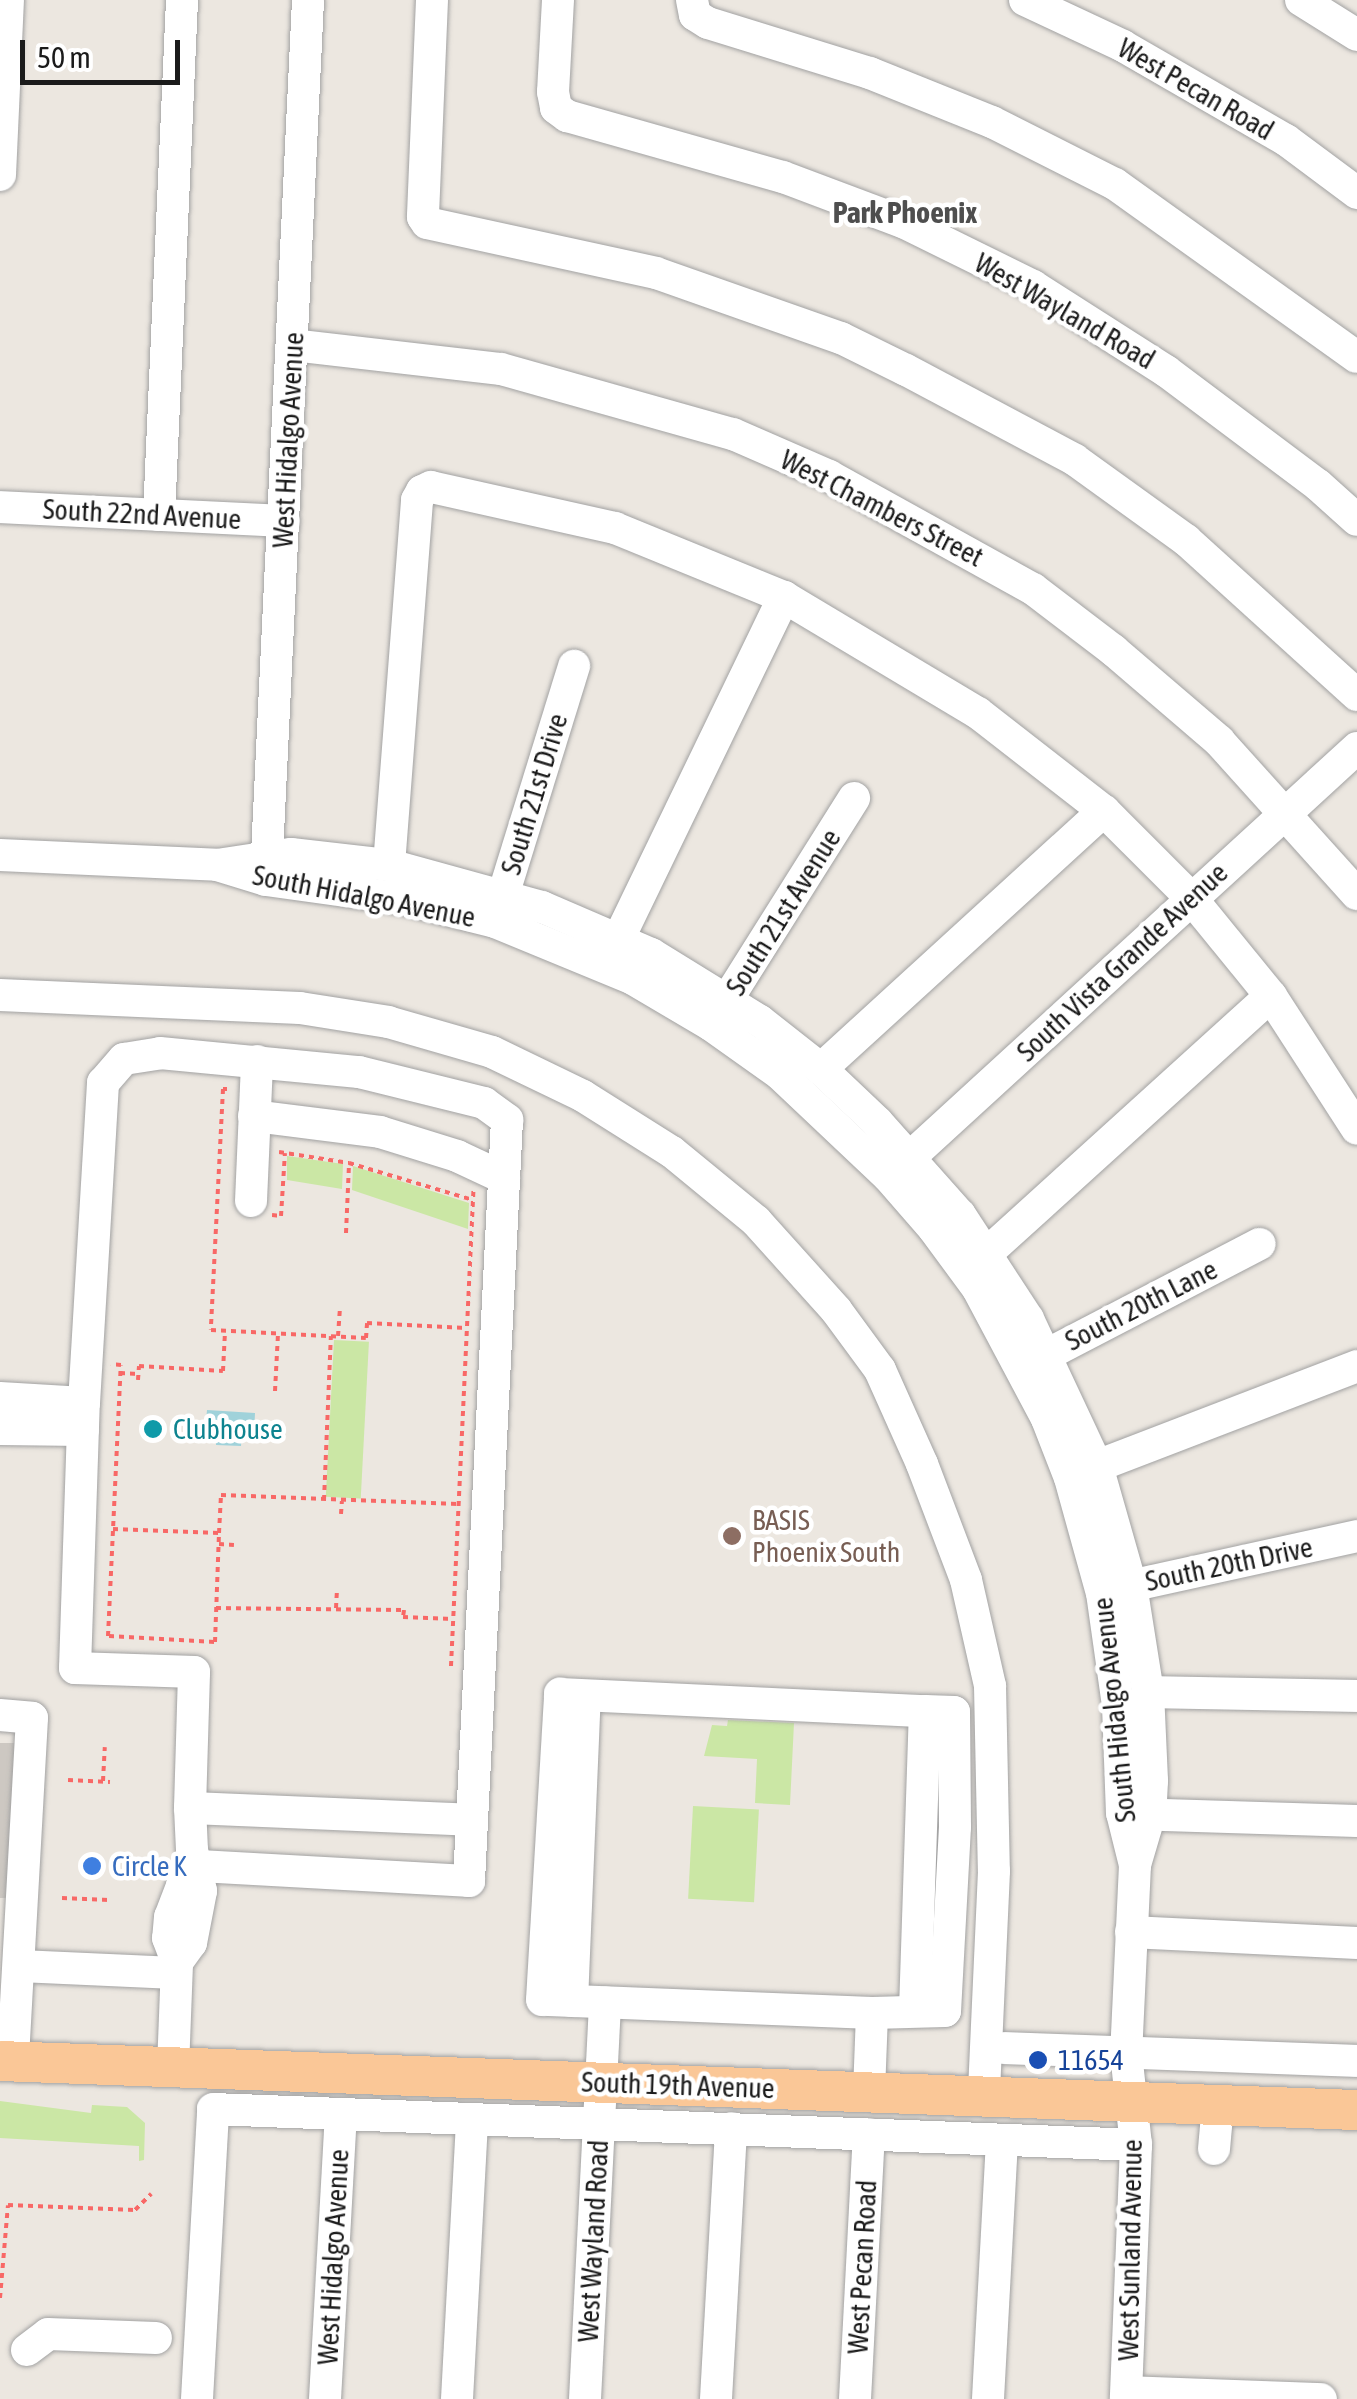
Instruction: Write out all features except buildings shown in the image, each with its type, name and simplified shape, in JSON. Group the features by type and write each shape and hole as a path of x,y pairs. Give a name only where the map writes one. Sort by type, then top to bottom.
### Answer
{"main road":[{"name":"South 19th Avenue","path":"6,2062 1357,2110"}],"street":[{"path":"0,176 8,0"},
{"path":"159,515 182,0"},
{"name":"West Hidalgo Avenue","path":"267,867 308,0"},
{"path":"432,0 423,216 427,223 656,272 841,338 906,370 1075,460 1186,540 1357,695"},
{"name":"West Wayland Road","path":"558,0 553,92 556,108 567,116 784,177 903,222 1032,286 1166,370 1318,484 1357,520"},
{"path":"692,0 694,15 708,23 870,73 992,122 1115,184 1357,357"},
{"name":"West Pecan Road","path":"1025,0 1123,46 1238,112 1286,140 1357,192"},
{"path":"1301,0 1357,35"},
{"name":"West Chambers Street","path":"292,345 501,370 733,434 829,476 1033,589 1219,741 1357,894"},
{"path":"389,865 417,500 422,492 431,487 615,528 784,597 978,713 1104,811 1191,898 1271,996 1357,1129"},
{"name":"South 22nd Avenue","path":"0,507 284,521"},
{"path":"619,938 784,597"},
{"name":"South 21st Drive","path":"499,908 574,666"},
{"name":"South Vista Grande Avenue","path":"900,1166 1357,748"},
{"name":"South 21st Avenue","path":"719,1013 854,798"},
{"path":"822,1069 1104,811"},
{"name":"South Hidalgo Avenue","path":"0,855 267,867 404,899 499,908 619,938 719,1013 780,1074 900,1166 978,1290 1035,1360 1070,1478 1116,1589 1148,1692 1136,1814 1131,1932"},
{"name":"South Hidalgo Avenue","path":"267,867 318,855 389,865 499,908 633,979 719,1013 822,1069 900,1166 986,1254 1035,1360 1096,1466 1116,1589 1118,1705 1136,1814"},
{"path":"0,995 300,1008 388,1022 492,1052 582,1096 672,1152 756,1221 822,1295 880,1370 922,1464 966,1580 990,1686 994,1854 984,2096"},
{"path":"986,1254 1271,996"},
{"path":"173,2068 176,1968 168,1938 184,1905 182,1886 196,1870 190,1808 194,1672 75,1668 92,1635 84,1417 100,1096 109,1072 124,1058 160,1053 490,1172"},
{"path":"196,1870 469,1881 490,1172 507,1120 484,1103 359,1072 256,1089"},
{"path":"251,1201 256,1089"},
{"name":"South 20th Lane","path":"1035,1360 1260,1244"},
{"path":"1096,1466 1357,1366"},
{"path":"0,1398 84,1417"},
{"path":"0,1429 84,1417"},
{"name":"South 20th Drive","path":"1116,1589 1357,1536"},
{"path":"1148,1692 1357,1696"},
{"path":"560,1694 954,1712 954,1828 930,2010 872,2013 605,2003 542,2000 560,1694"},
{"path":"0,1715 32,1718 20,1834 6,2062"},
{"path":"190,1808 472,1820"},
{"path":"1136,1814 1357,1821"},
{"path":"1129,2101 1126,2052 1131,1932 1357,1943"},
{"path":"13,1956 176,1968"},
{"name":"West Wayland Road","path":"585,2399 605,2003"},
{"path":"869,2092 872,2013"},
{"path":"1005,2048 1357,2061"},
{"name":"West Sunland Avenue","path":"1127,2395 1136,2146 1129,2101"},
{"path":"1214,2149 1218,2104"},
{"path":"197,2399 212,2110 1136,2146"},
{"name":"West Hidalgo Avenue","path":"325,2399 341,2114"},
{"path":"457,2399 472,2118"},
{"path":"716,2399 730,2128"},
{"name":"West Pecan Road","path":"855,2399 869,2134"},
{"path":"988,2399 1002,2140"},
{"path":"27,2350 48,2334 156,2338"},
{"path":"1127,2395 1320,2399"}],"path":[{"path":"256,1089 223,1089 211,1330 366,1338 367,1322 466,1328"},
{"path":"253,1151 310,1154 473,1200"},
{"path":"346,1233 349,1163"},
{"path":"450,1676 473,1200 490,1172"},
{"path":"324,1500 340,1306"},
{"path":"120,1373 138,1377 139,1366 224,1371 225,1331"},
{"path":"275,1391 278,1334"},
{"path":"86,1363 121,1365 113,1529 92,1635 215,1642 221,1496 458,1504"},
{"path":"341,1514 342,1500"},
{"path":"113,1529 219,1533"},
{"path":"219,1544 234,1545"},
{"path":"336,1608 337,1588"},
{"path":"216,1608 404,1610 403,1616 453,1619"},
{"path":"103,1782 105,1747"},
{"path":"68,1780 110,1782"},
{"path":"62,1898 109,1900"},
{"path":"0,2298 8,2205 135,2210 151,2194"}],"green space":[{"path":"287,1156 343,1164 342,1189 287,1180"},
{"path":"353,1166 469,1203 468,1229 352,1190"},
{"path":"334,1340 369,1342 361,1499 326,1497"},
{"path":"728,1720 794,1723 790,1805 755,1803 757,1759 704,1756 712,1725 727,1726"},
{"path":"693,1806 759,1809 754,1902 688,1899"},
{"path":"0,2101 91,2113 92,2105 127,2107 145,2123 144,2160 139,2161 139,2146 0,2138"}],"water":[{"path":"207,1410 255,1413 254,1434 242,1434 241,1446 216,1445 216,1433 205,1432"}],"tunnel":[{"path":"0,1759 16,1759"},
{"path":"0,1784 16,1784"},
{"path":"0,1809 14,1809"},
{"path":"0,1833 14,1833"},
{"path":"0,1858 12,1858"},
{"path":"0,1882 11,1882"}],"place":[{"name":"Clubhouse","path":"153,1429"},
{"name":"BASIS Phoenix South","path":"732,1536"},
{"name":"Circle K","path":"92,1866"},
{"name":"11654","path":"1038,2060"}],"district":[{"name":"Park Phoenix","path":"905,212"}]}
